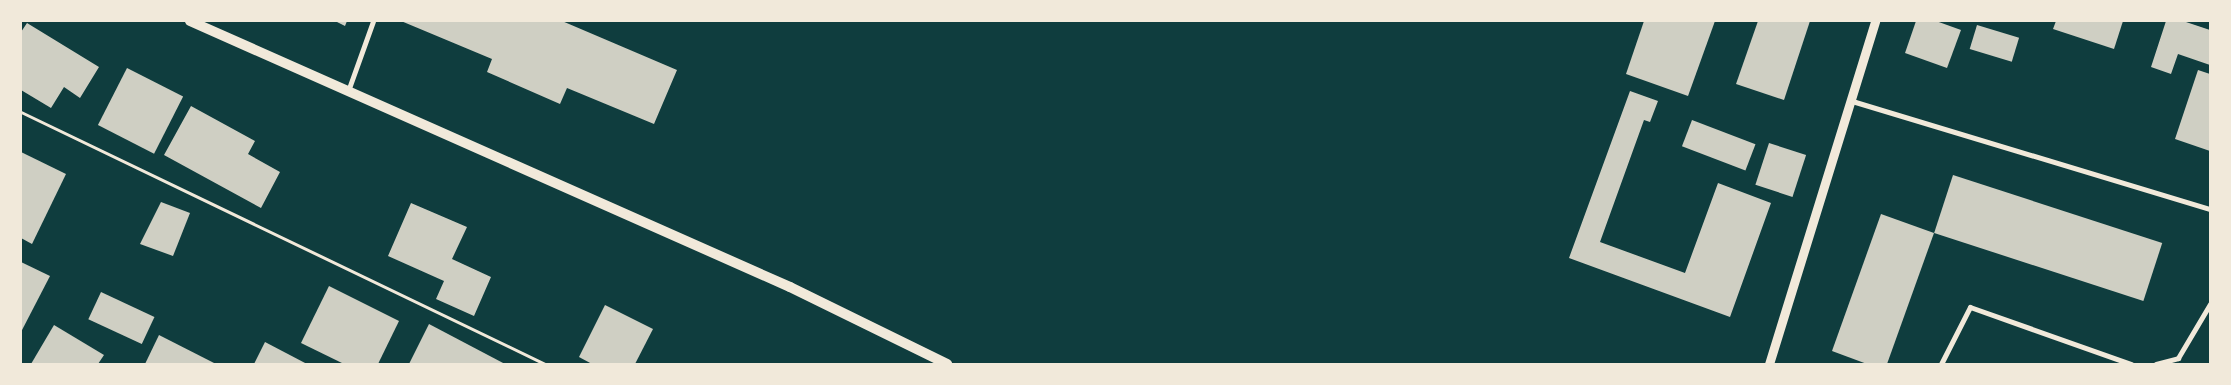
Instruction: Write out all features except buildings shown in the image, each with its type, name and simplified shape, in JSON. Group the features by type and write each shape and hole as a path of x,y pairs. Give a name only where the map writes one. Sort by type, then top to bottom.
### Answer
{"main road":[{"path":"190,21 790,287 947,364"}],"street":[{"path":"348,91 373,21"},
{"path":"1769,364 1875,21"},
{"path":"1852,100 2210,209"},
{"path":"2156,364 2178,358 2210,304"},
{"path":"1941,364 1970,307 2131,364"}],"path":[{"path":"21,112 545,364"}]}
